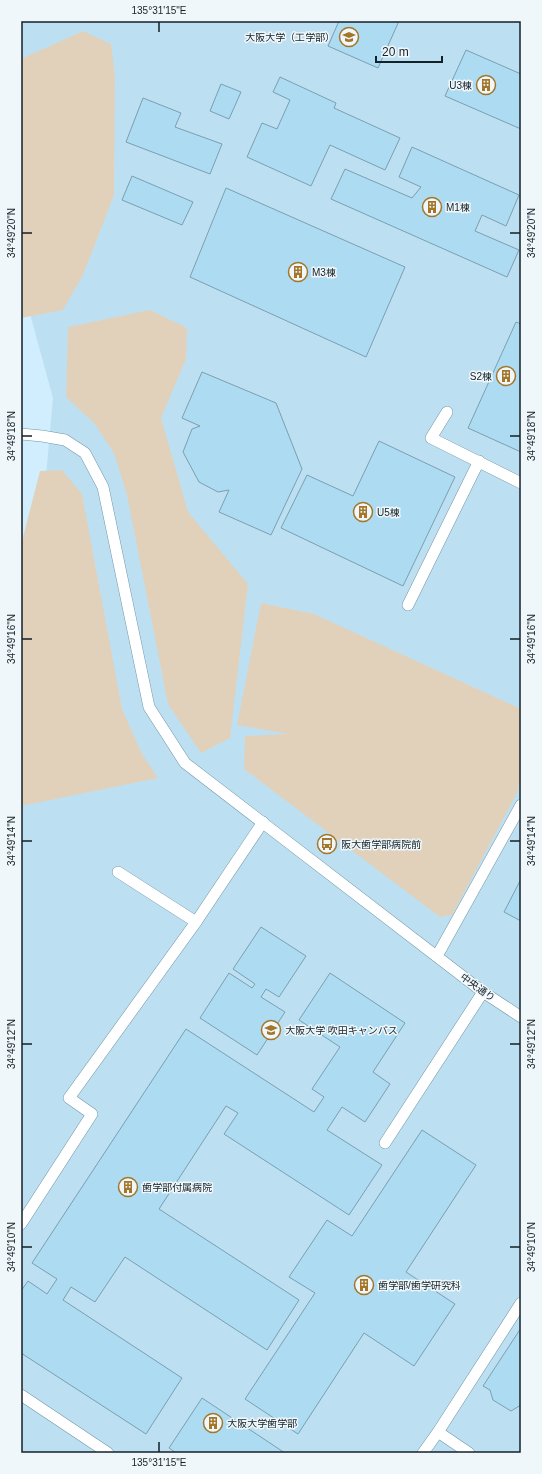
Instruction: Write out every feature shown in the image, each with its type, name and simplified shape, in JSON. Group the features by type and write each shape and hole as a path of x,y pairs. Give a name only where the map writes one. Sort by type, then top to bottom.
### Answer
{"lane":[{"path":"447,412 431,438 521,482"},
{"name":"中央通り","path":"21,434 64,440 85,453 103,487 149,707 185,763 483,992 521,1017"},
{"path":"408,605 479,461"},
{"path":"437,956 521,805"},
{"path":"21,1224 92,1114 69,1098 196,922 263,822"},
{"path":"118,872 196,922"},
{"path":"385,1143 483,992"},
{"path":"423,1453 521,1303"},
{"path":"21,1396 108,1453"},
{"path":"438,1432 469,1453"}],"shaded area":[{"name":"大阪大学 吹田キャンパス","path":"21,21 521,21 521,1453 21,1453 21,608 40,543 53,398 24,292 21,287"},
{"path":"83,31 111,44 115,76 114,195 83,275 63,310 21,318 21,59"},
{"path":"150,310 187,328 186,359 161,418 188,512 248,584 230,738 201,753 168,704 127,495 114,453 94,423 66,397 68,327"},
{"path":"62,470 82,494 122,709 142,754 158,778 21,806 21,545 40,471"},
{"path":"261,603 314,614 521,709 521,775 517,793 452,915 440,917 244,769 245,736 288,734 237,725"}],"building":[{"path":"339,21 399,21 378,68 328,46"},
{"name":"U3棟","path":"466,50 521,74 521,129 445,96"},
{"path":"280,77 336,103 334,108 400,138 385,170 330,145 311,186 247,157 262,123 277,129 290,100 273,92"},
{"path":"221,84 241,92 229,119 210,111"},
{"path":"143,98 181,113 175,127 222,144 210,174 126,142"},
{"name":"M1棟","path":"412,147 519,195 506,226 482,215 475,231 519,250 507,277 331,199 345,169 412,198 421,187 399,177"},
{"path":"132,176 193,202 182,225 122,200"},
{"name":"M3棟","path":"226,188 405,267 366,357 190,277"},
{"name":"S2棟","path":"516,322 521,324 521,452 468,428"},
{"path":"202,372 276,403 302,469 271,535 219,512 229,490 218,492 199,482 183,452 192,429 200,426 182,418"},
{"name":"U5棟","path":"379,441 455,477 403,586 281,528 307,475 353,496"},
{"path":"521,879 521,921 504,912"},
{"path":"261,927 306,956 279,997 266,989 261,997 285,1012 257,1055 200,1018 229,973 252,988 255,984 233,969"},
{"name":"歯学部付属病院","path":"330,973 405,1023 373,1072 390,1084 365,1122 342,1107 327,1130 382,1165 349,1215 224,1134 238,1113 226,1106 159,1209 299,1300 267,1350 125,1257 95,1302 71,1287 63,1300 182,1378 146,1434 21,1353 21,1291 28,1281 47,1294 57,1279 32,1263 186,1029 314,1112 324,1097 312,1089 340,1047 299,1020"},
{"name":"歯学部/歯学研究科","path":"422,1130 476,1165 406,1272 455,1304 414,1366 364,1333 298,1434 245,1399 315,1293 289,1277 327,1220 352,1236"},
{"path":"521,1328 521,1405 511,1411 493,1400 490,1390 483,1386"},
{"name":"大阪大学歯学部","path":"202,1398 285,1453 176,1453 169,1448"}],"place":[{"name":"大阪大学（工学部）","path":"349,37"},
{"name":"U3棟","path":"486,85"},
{"name":"M1棟","path":"432,207"},
{"name":"M3棟","path":"298,272"},
{"name":"S2棟","path":"506,376"},
{"name":"U5棟","path":"363,512"},
{"name":"阪大歯学部病院前","path":"327,844"},
{"name":"大阪大学 吹田キャンパス","path":"271,1030"},
{"name":"歯学部付属病院","path":"128,1187"},
{"name":"歯学部/歯学研究科","path":"364,1285"},
{"name":"大阪大学歯学部","path":"213,1423"}]}
